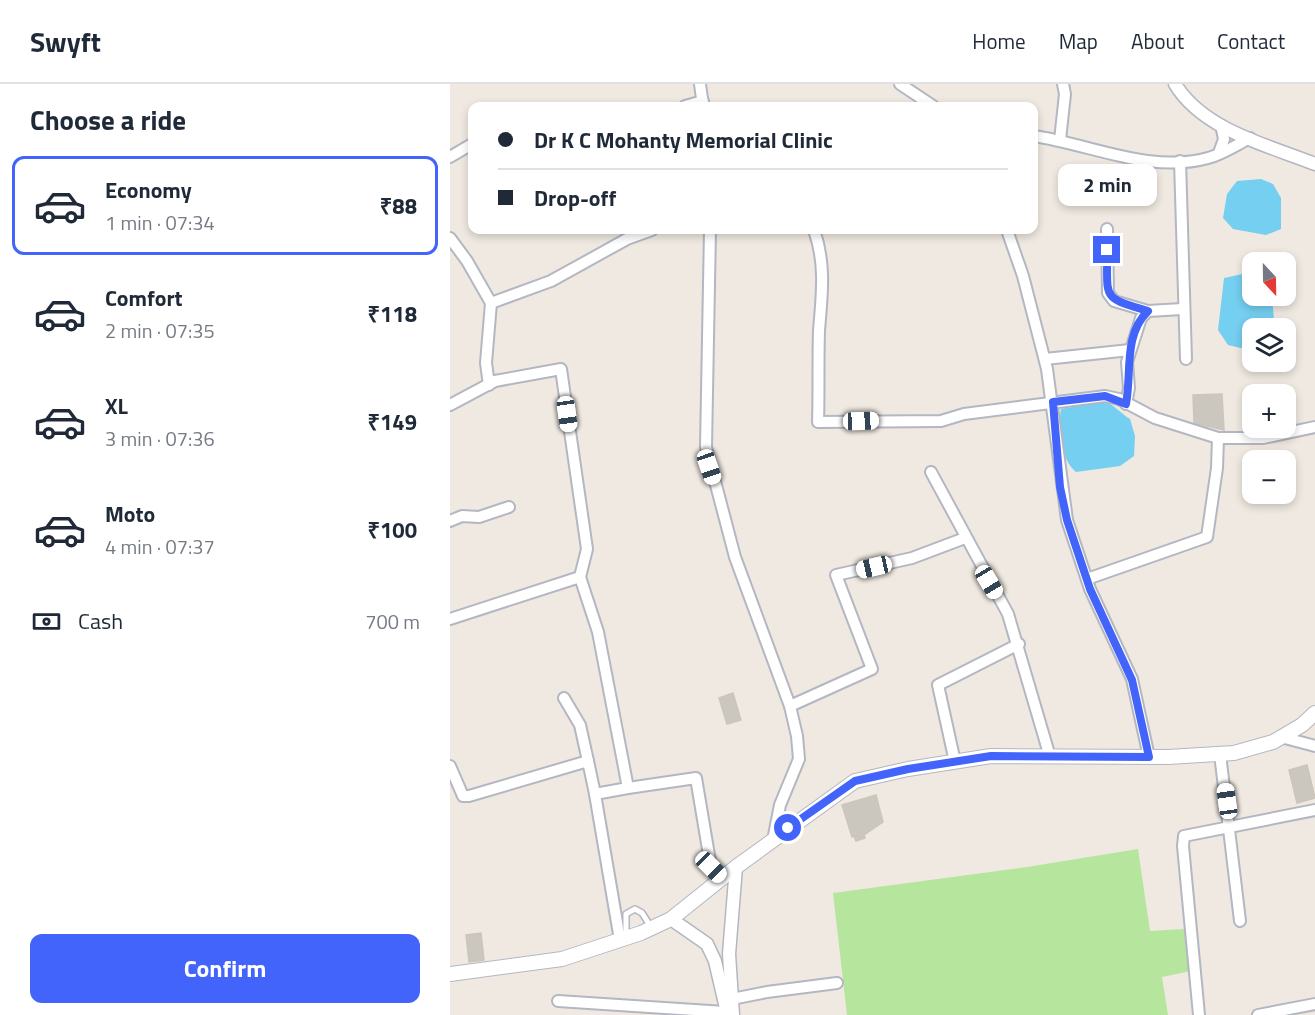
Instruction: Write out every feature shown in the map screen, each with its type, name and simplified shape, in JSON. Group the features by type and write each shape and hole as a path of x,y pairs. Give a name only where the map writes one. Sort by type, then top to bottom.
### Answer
{"main road":[{"path":"450,974 561,959 623,939 671,919 736,867 855,781 991,756 1149,757 1234,753 1281,737 1315,713"}],"street":[{"path":"700,84 703,102"},
{"path":"900,84 927,102"},
{"path":"1060,140 1065,94 1063,84"},
{"path":"1175,84 1182,96 1211,121 1315,164"},
{"path":"1220,153 1224,139 1221,125"},
{"path":"1038,137 1136,159 1180,161 1206,158 1250,138"},
{"path":"450,157 468,146"},
{"path":"1180,161 1182,309 1186,359"},
{"path":"1107,229 1108,293 1114,301 1148,311 1182,309"},
{"path":"491,303 551,281 640,234"},
{"path":"710,234 706,447 735,558 790,706 797,736 799,759 780,805 773,840"},
{"path":"815,234 821,259 823,288 819,331 818,422 941,421 964,414 1105,396 1165,422 1218,438 1263,438 1315,427"},
{"path":"1008,234 1045,359 1053,402 1060,487 1067,520 1087,579 1132,680 1149,757"},
{"path":"450,238 467,261 491,303 486,363 489,385"},
{"path":"1126,404 1129,388 1127,362 1141,318 1148,311"},
{"path":"1045,359 1130,350"},
{"path":"450,405 489,385 561,369 587,549 580,577 598,632 628,788"},
{"path":"1087,579 1207,537 1218,438"},
{"path":"930,472 1008,614 1019,644 1050,757"},
{"path":"450,521 462,516 479,517 509,507"},
{"path":"790,706 872,669 836,575 912,558 965,538"},
{"path":"450,619 580,577"},
{"path":"955,762 938,685 1019,644"},
{"path":"564,698 580,725 623,939"},
{"path":"1281,737 1315,746"},
{"path":"1220,754 1231,824 1240,921"},
{"path":"450,766 463,796 470,796 588,761"},
{"path":"595,794 696,778 711,867 722,878"},
{"path":"1199,1015 1183,846 1184,836 1231,824 1315,810"},
{"path":"728,1014 732,999 729,954 736,867"},
{"path":"671,919 707,944 715,961 728,1014"},
{"path":"732,999 837,983"},
{"path":"558,1001 728,1014"},
{"path":"1258,1015 1303,1011 1315,1004"}],"lane":[{"path":"623,939 626,917 630,911 638,910 652,928"}],"green space":[{"path":"1138,849 1150,931 1184,929 1191,971 1162,977 1168,1015 847,1015 833,893 1027,867"}],"water":[{"path":"1261,179 1273,184 1281,198 1281,229 1266,235 1233,229 1223,218 1227,194 1237,181"},
{"path":"1242,274 1242,306 1273,306 1274,318 1242,318 1242,348 1228,345 1218,330 1224,278"},
{"path":"1103,401 1130,419 1135,436 1134,456 1120,466 1076,472 1066,459 1061,443 1061,409"}],"building":[{"path":"1222,394 1224,430 1194,423 1193,395"},
{"path":"733,693 741,720 727,724 719,698"},
{"path":"1307,765 1315,798 1297,803 1289,770"},
{"path":"876,795 883,822 864,835 865,838 856,841 854,836 852,837 842,805"},
{"path":"481,933 484,960 469,962 466,935"}],"route":[{"path":"788,828 855,781 908,769 991,756 1149,757 1132,680 1090,589 1067,520 1060,487 1053,402 1105,396 1119,399 1126,404 1129,388 1127,362 1141,318 1148,311 1114,301 1108,293 1107,250"}]}
